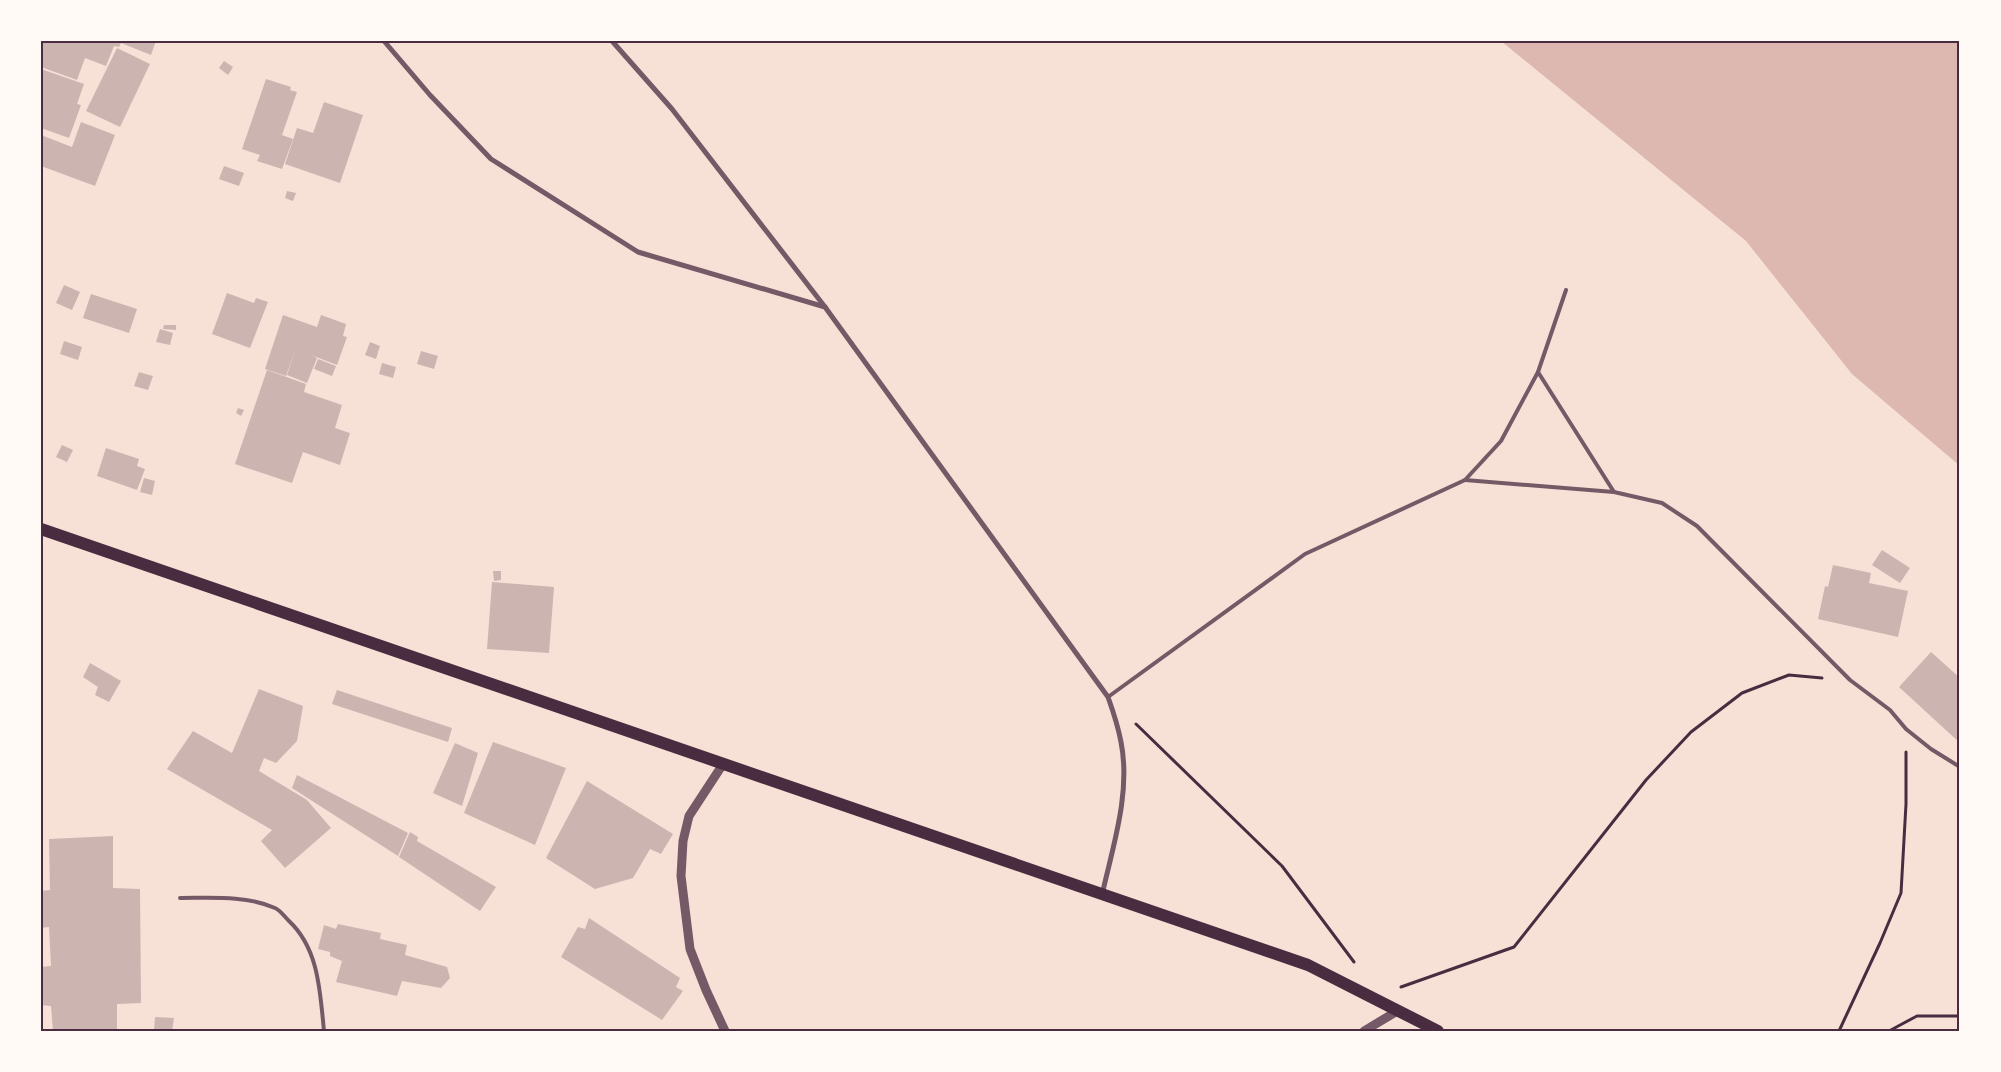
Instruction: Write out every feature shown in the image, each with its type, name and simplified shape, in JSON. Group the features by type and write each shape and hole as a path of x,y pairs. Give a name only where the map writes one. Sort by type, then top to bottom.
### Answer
{"main road":[{"path":"41,529 1308,965 1400,1010 1438,1031"}],"street":[{"path":"384,41 430,95 491,159 638,252 825,307"},
{"path":"612,41 672,110 825,307 1108,696 1121,743 1124,784 1116,836 1102,895"},
{"path":"723,764 689,816 683,841 681,876 690,948 706,990 725,1031"},
{"path":"1364,1031 1400,1010"}],"lane":[{"path":"1108,696 1304,554 1465,480 1501,441 1538,372 1566,290"},
{"path":"1538,372 1614,492"},
{"path":"1465,480 1614,492 1662,503 1696,526 1850,680 1890,710 1906,729 1931,749 1960,767"},
{"path":"180,898 238,900 259,903 276,909 293,924 307,942 315,966 324,1031"}],"path":[{"path":"1372,996 1514,947 1646,780 1691,732 1742,693 1790,675 1850,680"},
{"path":"1108,696 1282,866 1356,964"},
{"path":"1839,1031 1901,893 1906,804 1906,729"},
{"path":"1889,1031 1917,1016 1960,1016"}],"shaded area":[{"path":"1501,41 1960,41 1960,466 1852,374 1746,241"}],"building":[{"path":"41,41 156,41 151,55 121,43 119,47 114,46 106,66 85,58 77,80 41,67"},
{"path":"117,48 150,64 120,127 86,111"},
{"path":"224,61 233,67 228,75 219,68"},
{"path":"41,69 84,84 77,104 81,105 69,138 41,128"},
{"path":"266,79 291,87 290,90 297,92 282,135 293,139 282,169 257,161 260,155 242,149"},
{"path":"324,102 363,115 340,183 285,164 297,128 313,133"},
{"path":"81,122 115,135 95,186 41,166 41,135 72,147"},
{"path":"224,166 244,173 239,186 219,179"},
{"path":"287,191 296,193 293,201 285,198"},
{"path":"64,285 80,292 72,310 56,303"},
{"path":"227,293 254,303 256,298 268,302 250,348 212,334"},
{"path":"91,294 137,309 129,333 83,318"},
{"path":"283,315 317,327 321,315 346,324 343,336 347,337 337,365 311,355 317,358 307,383 287,375 295,350 286,376 265,369"},
{"path":"164,325 176,325 176,330 163,329"},
{"path":"160,329 173,333 170,345 156,342"},
{"path":"64,341 82,347 78,360 60,354"},
{"path":"370,342 380,346 376,359 365,355"},
{"path":"421,351 438,356 434,369 417,364"},
{"path":"318,359 336,366 332,376 314,369"},
{"path":"382,363 396,367 393,378 379,374"},
{"path":"267,370 306,384 304,392 342,405 335,428 350,433 340,465 303,452 292,483 235,464"},
{"path":"139,372 153,376 148,390 134,386"},
{"path":"238,408 244,410 241,416 236,413"},
{"path":"62,445 73,450 67,462 56,457"},
{"path":"106,448 139,459 137,466 145,469 137,490 97,476"},
{"path":"144,478 155,481 152,495 140,492"},
{"path":"1882,550 1910,568 1900,583 1872,565"},
{"path":"1833,565 1871,573 1869,583 1908,591 1898,637 1818,619 1825,586 1828,587"},
{"path":"493,571 501,571 501,580 494,581"},
{"path":"492,582 554,587 549,653 487,649"},
{"path":"1931,652 1960,678 1960,743 1899,687"},
{"path":"90,663 121,681 109,702 95,695 98,687 83,677"},
{"path":"259,689 303,706 297,741 276,763 264,758 259,771 307,800 331,828 285,868 261,841 272,830 167,769 193,731 232,753"},
{"path":"337,690 452,728 448,742 332,704"},
{"path":"493,742 566,768 535,845 464,813"},
{"path":"455,743 478,753 462,806 433,793"},
{"path":"297,775 408,833 398,856 292,788"},
{"path":"587,781 673,834 661,854 650,849 633,878 595,889 546,858"},
{"path":"410,832 418,837 417,841 496,887 480,911 399,857"},
{"path":"113,836 113,888 140,889 141,1003 117,1004 117,1030 53,1031 51,1006 41,1005 41,967 51,966 49,927 41,928 41,891 50,890 49,839"},
{"path":"589,918 680,978 676,987 683,991 662,1020 561,957 578,927 585,929"},
{"path":"338,924 381,933 380,939 407,945 405,955 447,967 450,978 441,988 402,981 397,996 336,982 342,961 330,956 330,952 318,949 324,925 336,929"},
{"path":"155,1017 174,1018 172,1031 154,1031"}]}
